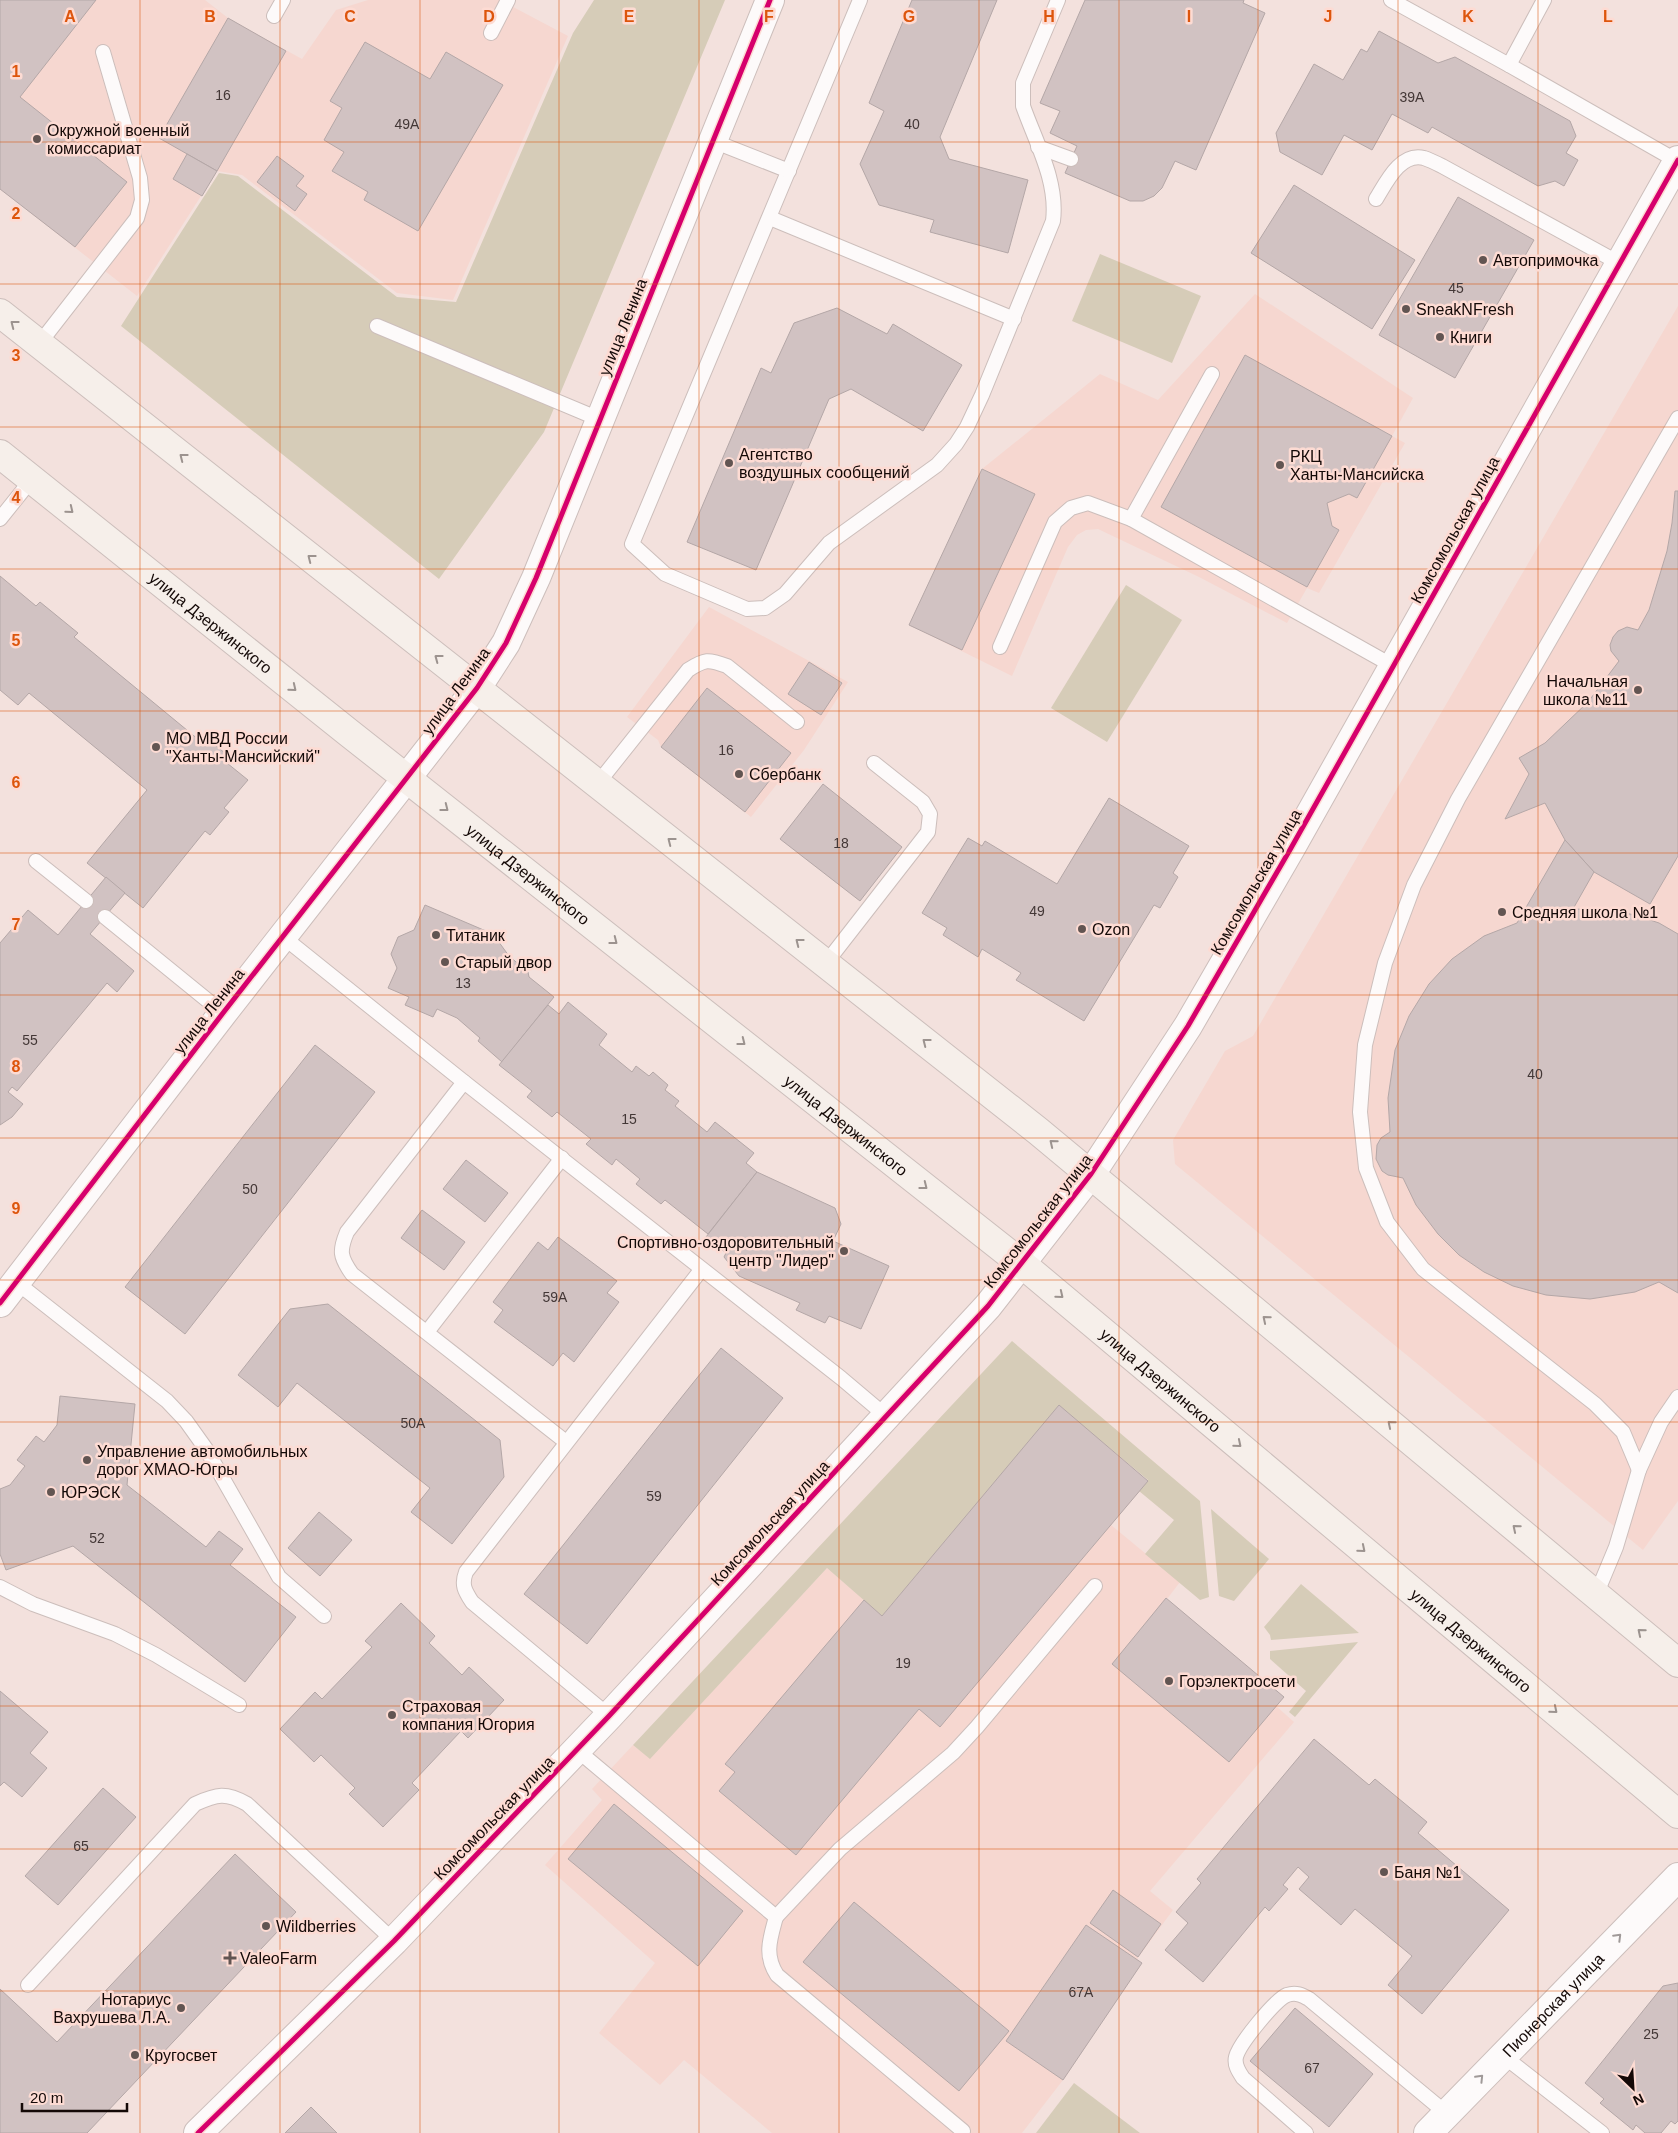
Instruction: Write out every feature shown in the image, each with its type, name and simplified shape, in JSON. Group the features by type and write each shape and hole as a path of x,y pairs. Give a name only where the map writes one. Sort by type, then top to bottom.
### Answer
{"main road":[{"path":"0,313 598,783 1091,1174 1678,1663"},
{"name":"улица Дзержинского","path":"0,454 1022,1264 1678,1814"}],"street":[{"name":"улица Ленина","path":"8,1293 493,665 519,615 770,0"},
{"name":"Комсомольская улица","path":"198,2133 394,1941 609,1716 988,1306 1091,1174 1188,1026 1678,161"},
{"name":"Пионерская улица","path":"1437,2123 1678,1877"}],"lane":[{"path":"274,16 283,0"},
{"path":"491,33 508,0"},
{"path":"860,0 632,544 665,574 747,610 765,608 785,594 829,543 937,465 956,444 967,427 1014,319 1053,221 1055,204 1053,187 1024,106 1023,82 1058,0"},
{"path":"1391,0 1510,65 1678,161"},
{"path":"1510,65 1544,0"},
{"path":"39,344 137,218 142,200 140,178 104,52"},
{"path":"713,141 789,171"},
{"path":"1038,147 1071,160"},
{"path":"1376,199 1400,165 1410,158 1422,158 1442,166 1619,264"},
{"path":"770,218 1014,319"},
{"path":"377,326 599,420"},
{"path":"1131,519 1212,374"},
{"path":"1639,1470 1623,1432 1595,1404 1424,1269 1393,1230 1387,1222 1366,1168 1360,1112 1365,1045 1385,963 1414,885 1458,798 1678,418"},
{"path":"0,519 32,480"},
{"path":"1000,647 1055,522 1071,508 1088,503 1131,519 1393,666"},
{"path":"598,783 688,670 702,661 716,662 727,666 797,722"},
{"path":"826,963 928,832 930,814 924,802 874,763"},
{"path":"36,861 86,901"},
{"path":"104,917 223,1013"},
{"path":"282,936 701,1270 841,1378 886,1416"},
{"path":"464,1082 347,1232 341,1245 343,1260 352,1274 566,1442"},
{"path":"427,1332 562,1158"},
{"path":"609,1716 472,1602 462,1582 466,1572 701,1270"},
{"path":"8,1293 167,1401 186,1421 206,1449 279,1577 324,1616"},
{"path":"1596,1595 1616,1547 1639,1470 1661,1422 1678,1397"},
{"path":"963,2131 777,1975 768,1954 768,1943 776,1917 840,1849 952,1753 977,1728 1095,1586"},
{"path":"0,1587 33,1604 123,1638 156,1655 239,1705"},
{"path":"577,1750 776,1917"},
{"path":"28,1985 195,1804 214,1795 234,1796 247,1804 394,1941"},
{"path":"1306,2133 1243,2078 1237,2069 1235,2058 1240,2048 1275,2003 1287,1995 1298,1994 1309,1999 1437,2123"},
{"path":"1502,2055 1602,2133"}],"shaded area":[{"path":"0,0 205,0 228,18 302,59 336,10 368,0 500,0 568,36 453,300 397,293 242,175 217,171 137,296 0,189"},
{"path":"594,0 725,0 544,432 439,579 121,326 219,173 238,176 397,297 456,302 573,33"},
{"path":"1100,254 1201,296 1172,363 1072,321"},
{"path":"1255,294 1413,398 1392,436 1405,443 1319,593 1307,588 1287,623 1199,577 1098,529 1086,530 1077,535 1068,547 1012,676 909,625 982,469 1100,374 1158,400"},
{"name":"Средняя школа №1","path":"1678,306 1678,1501 1643,1550 1175,1164 1173,1140 1225,1051 1253,1036"},
{"path":"1126,585 1182,620 1107,742 1051,708"},
{"path":"709,607 848,682 804,750 751,817 661,747 658,740 627,717"},
{"path":"1012,1341 1200,1501 1209,1597 1200,1600 1145,1554 1174,1520 1139,1491 1148,1480 1059,1406 882,1616 827,1568 650,1759 633,1745"},
{"name":"Горэлектросети","path":"1059,1405 1148,1481 1111,1525 1180,1582 1167,1599 1284,1697 1276,1706 1294,1722 1150,1891 1173,1910 1137,1959 1142,1963 1063,2080 1022,2133 772,2133 684,2060 660,2085 599,2033 655,1963 545,1865 602,1800 592,1789 633,1745 650,1758 827,1568 882,1615"},
{"path":"1211,1509 1269,1559 1234,1601 1219,1596"},
{"path":"1301,1584 1359,1633 1271,1640 1264,1627"},
{"path":"1358,1642 1295,1717 1289,1712 1306,1691 1270,1659 1270,1651"},
{"path":"1074,2083 1140,2133 1036,2133"}],"building":[{"name":"Окружной военный комиссариат","path":"0,0 96,0 20,97 127,182 75,247 0,189"},
{"path":"912,0 997,0 940,137 949,159 1028,180 1008,253 930,232 934,220 879,205 860,164 884,111 869,103"},
{"path":"1085,0 1244,0 1243,3 1265,13 1196,170 1175,161 1162,188 1154,196 1143,201 1130,201 1065,173 1077,146 1050,133 1060,111 1040,103"},
{"path":"228,18 286,51 217,171 159,138"},
{"path":"1379,31 1438,63 1455,57 1570,121 1576,136 1566,153 1578,160 1564,186 1555,181 1538,186 1432,127 1428,133 1392,114 1372,150 1344,135 1322,175 1280,152 1276,133 1314,64 1343,80 1361,49 1367,52"},
{"path":"365,42 430,79 446,52 503,85 418,231 364,200 368,192 332,171 344,152 324,140 342,108 330,101"},
{"path":"187,154 217,171 202,196 173,179"},
{"path":"277,156 304,176 296,186 307,194 295,211 257,182"},
{"path":"1294,185 1415,260 1372,329 1251,253"},
{"path":"1458,197 1534,240 1455,378 1379,335"},
{"path":"837,308 887,334 893,324 962,365 923,431 851,389 829,399 756,570 687,542 761,368 771,373 794,323"},
{"name":"РКЦ Ханты-Мансийска","path":"1245,355 1392,436 1357,498 1349,494 1327,503 1332,526 1339,530 1307,587 1161,507"},
{"path":"982,469 1035,494 962,650 909,625"},
{"name":"Начальная школа №11","path":"1675,491 1678,491 1678,856 1650,904 1594,872 1565,840 1545,803 1505,819 1529,774 1519,758 1545,743 1588,702 1619,661 1611,651 1610,645 1613,637 1618,631 1627,627 1638,630 1649,610 1667,551"},
{"name":"МО МВД России \"Ханты-Мансийский\"","path":"0,576 36,606 40,602 78,633 74,637 199,740 203,735 226,754 222,759 248,780 224,808 229,812 210,835 205,831 143,908 87,863 147,790 29,693 18,705 0,690"},
{"path":"809,662 842,683 821,715 788,694"},
{"path":"707,688 791,753 745,812 661,747"},
{"path":"823,784 902,847 860,901 780,839"},
{"path":"1109,798 1189,846 1173,873 1178,877 1160,908 1154,905 1084,1021 1016,980 1021,973 982,949 978,957 943,935 947,928 922,913 968,838 982,846 985,841 1057,884"},
{"path":"1565,840 1594,872 1573,909 1609,910 1635,915 1659,923 1678,934 1678,1293 1659,1282 1635,1292 1590,1299 1546,1295 1513,1286 1484,1272 1459,1255 1438,1234 1416,1205 1403,1178 1388,1175 1382,1171 1376,1159 1377,1145 1381,1138 1390,1132 1388,1098 1395,1050 1409,1016 1429,984 1452,959 1484,936 1517,923"},
{"path":"106,877 125,893 90,934 134,971 117,992 107,983 17,1091 12,1087 8,1092 23,1104 12,1117 0,1125 0,943 28,910 58,935"},
{"path":"425,905 493,934 509,956 528,972 529,977 554,997 502,1062 478,1041 480,1038 457,1018 437,1009 433,1017 405,1005 409,997 388,988 397,968 391,954 398,937 414,930"},
{"path":"568,1002 607,1034 599,1045 632,1072 636,1066 649,1076 653,1072 668,1085 665,1090 679,1101 675,1106 707,1132 715,1122 754,1153 746,1163 757,1172 708,1234 665,1200 661,1204 636,1184 640,1179 616,1159 612,1165 586,1144 591,1139 557,1112 552,1117 527,1097 532,1091 499,1065 548,1005 559,1014"},
{"path":"315,1045 375,1092 185,1334 125,1287"},
{"path":"466,1160 508,1193 485,1222 443,1189"},
{"path":"757,1172 835,1208 841,1224 833,1241 889,1266 861,1329 829,1316 825,1323 796,1310 800,1303 739,1276 724,1257 726,1253 706,1237"},
{"path":"422,1210 465,1242 444,1270 401,1238"},
{"path":"558,1237 617,1281 607,1293 619,1302 574,1362 563,1353 553,1366 494,1322 503,1310 493,1302 538,1242 548,1250"},
{"path":"328,1304 500,1440 504,1477 452,1544 411,1512 430,1488 297,1383 278,1407 238,1375 290,1309"},
{"path":"721,1348 783,1398 587,1644 524,1594"},
{"path":"60,1396 135,1404 127,1485 206,1547 219,1531 243,1549 230,1565 296,1617 245,1682 73,1546 6,1570 0,1554 0,1489 10,1485 25,1466 17,1460 36,1436 44,1442 57,1425"},
{"path":"1059,1405 1148,1481 940,1727 919,1709 796,1855 719,1791 735,1772 725,1764 864,1600 882,1616"},
{"path":"319,1512 352,1540 320,1576 288,1548"},
{"path":"1166,1598 1284,1697 1229,1762 1112,1664"},
{"name":"Страховая компания Югория","path":"401,1603 435,1636 429,1643 462,1675 469,1667 504,1700 468,1738 461,1731 412,1783 419,1790 383,1827 349,1794 355,1788 321,1755 314,1762 280,1729 315,1692 322,1699 372,1647 365,1641"},
{"path":"0,1691 48,1732 30,1753 47,1768 22,1797 4,1782 0,1786"},
{"name":"Баня №1","path":"1314,1739 1369,1785 1375,1779 1427,1822 1418,1833 1509,1910 1422,2014 1388,1985 1412,1956 1355,1909 1341,1925 1299,1889 1309,1877 1298,1867 1283,1885 1288,1889 1269,1911 1265,1907 1203,1982 1165,1950 1188,1923 1176,1912 1201,1883 1197,1879"},
{"path":"103,1788 136,1817 58,1905 25,1876"},
{"path":"614,1804 743,1911 698,1966 568,1859"},
{"path":"235,1854 296,1912 87,2133 0,2133 0,1989 57,2042"},
{"path":"1113,1890 1161,1924 1138,1957 1090,1923"},
{"path":"854,1902 1009,2031 959,2091 803,1962"},
{"path":"1086,1925 1142,1963 1063,2080 1006,2041"},
{"path":"1678,1983 1678,2121 1675,2124 1671,2121 1661,2133 1645,2133 1636,2125 1633,2130 1600,2103 1604,2099 1585,2083 1663,1986"},
{"path":"1295,2008 1373,2074 1329,2127 1250,2061"},
{"path":"311,2107 337,2133 285,2133"}],"cycle path":[{"path":"0,1303 223,1013 477,688 506,643 536,578 770,0"},
{"path":"198,2133 394,1941 609,1716 988,1306 1091,1174 1188,1026 1291,848 1678,160"}],"place":[{"name":"Окружной военный комиссариат","path":"37,139"},
{"name":"Автопримочка","path":"1483,260"},
{"name":"SneakNFresh","path":"1406,309"},
{"name":"Книги","path":"1440,337"},
{"name":"Агентство воздушных сообщений","path":"729,463"},
{"name":"РКЦ Ханты-Мансийска","path":"1280,465"},
{"name":"Начальная школа №11","path":"1638,690"},
{"name":"МО МВД России \"Ханты-Мансийский\"","path":"156,747"},
{"name":"Сбербанк","path":"739,774"},
{"name":"Средняя школа №1","path":"1502,912"},
{"name":"Ozon","path":"1082,929"},
{"name":"Титаник","path":"436,935"},
{"name":"Старый двор","path":"445,962"},
{"name":"Спортивно-оздоровительный центр \"Лидер\"","path":"844,1251"},
{"name":"Управление автомобильных дорог ХМАО-Югры","path":"87,1460"},
{"name":"ЮРЭСК","path":"51,1492"},
{"name":"Горэлектросети","path":"1169,1681"},
{"name":"Страховая компания Югория","path":"392,1715"},
{"name":"Баня №1","path":"1384,1872"},
{"name":"Wildberries","path":"266,1926"},
{"name":"ValeoFarm","path":"230,1958"},
{"name":"Нотариус Вахрушева Л.А.","path":"181,2008"},
{"name":"Кругосвет","path":"135,2055"}]}
